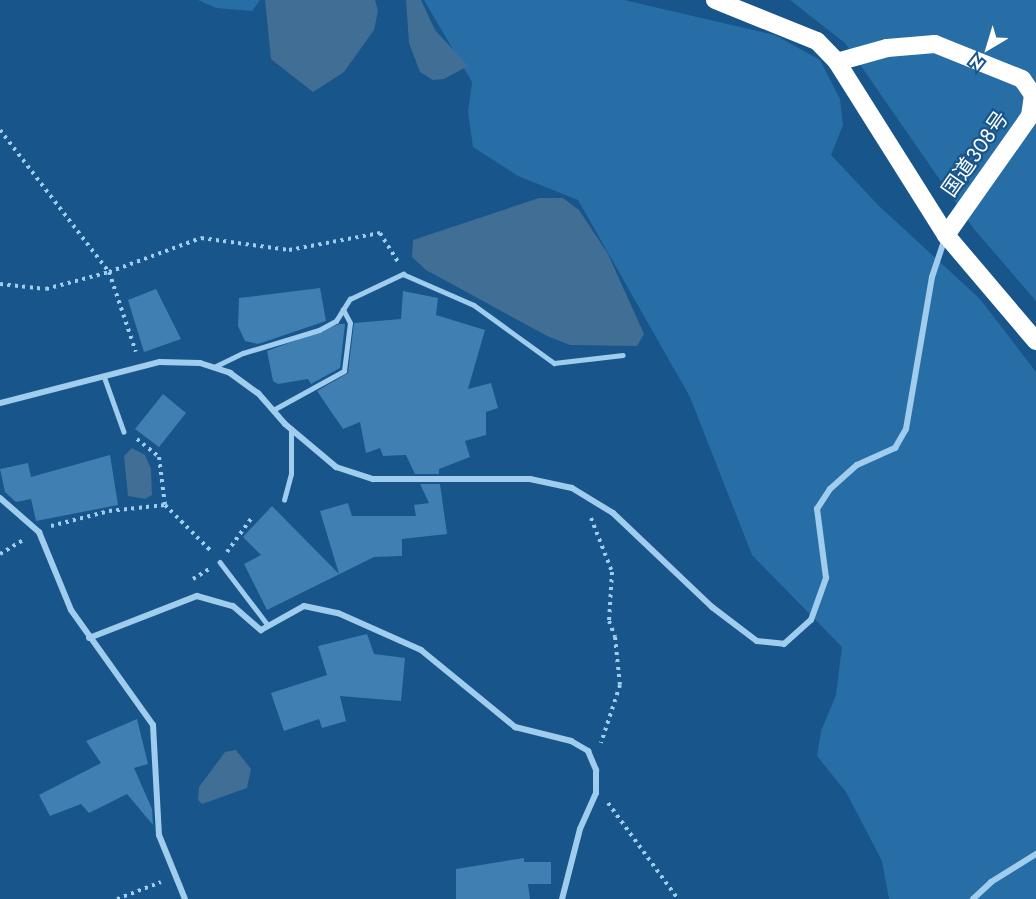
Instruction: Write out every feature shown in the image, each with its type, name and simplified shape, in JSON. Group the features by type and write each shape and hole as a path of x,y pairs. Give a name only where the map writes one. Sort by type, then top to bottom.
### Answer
{"highway":[{"name":"国道308号","path":"715,0 817,41 837,62 946,235 1036,341"},
{"name":"国道308号","path":"837,62 887,48 935,44 1022,79 1034,95 1030,116 946,235"}],"street":[{"path":"0,403 160,362 214,368 249,386 291,428 336,467 374,479 530,479 572,488 613,513 712,607 758,641 784,644 811,620 826,578 817,509 830,489 857,465 895,448 906,429 932,277 946,235"},
{"path":"0,498 39,532 71,610 153,725 159,835 184,899"},
{"path":"89,638 197,596 232,606 261,630 304,606 338,613 421,650 515,727 571,741 588,751 596,789 562,899"},
{"path":"973,899 1036,854"}],"lane":[{"path":"214,368 243,353 319,330 343,310 350,299 403,274 474,306 554,363 623,355"},
{"path":"273,410 344,371 350,323 343,310"},
{"path":"104,376 124,432"},
{"path":"284,500 291,474 291,428"},
{"path":"220,562 268,625"}],"path":[{"path":"0,130 109,272 141,367"},
{"path":"0,284 46,289 109,272 201,238 289,250 380,233 403,274"},
{"path":"124,432 159,457 165,505 220,562 253,516"},
{"path":"586,496 599,547 612,572 609,621 615,637 620,685 613,717 591,759"},
{"path":"0,554 39,532 109,511 165,505"},
{"path":"596,789 678,899"},
{"path":"117,899 175,877"}],"shaded area":[{"path":"198,0 260,0 252,11 216,8"},
{"path":"265,0 375,0 378,11 374,30 344,72 313,92 271,59"},
{"path":"406,0 421,0 435,30 468,66 444,79 433,80 420,72 409,43"},
{"path":"424,0 624,0 775,35 820,60 840,99 843,125 831,155 879,206 980,299 1036,372 1036,899 889,899 882,861 846,792 817,756 821,731 836,695 842,647 752,555 690,397 578,200 518,176 473,147 468,112 472,82"},
{"path":"790,0 1036,0 1036,301 974,229 845,43"},
{"path":"539,198 563,198 579,210 608,254 644,334 637,346 570,345 547,336 426,270 412,257 413,240"},
{"path":"132,448 145,455 151,469 152,495 145,499 128,496 124,456"},
{"path":"236,750 251,769 247,788 202,804 198,800 199,787 225,752"}],"building":[{"path":"320,288 326,321 258,344 245,341 238,326 239,298"},
{"path":"156,289 181,339 144,352 128,300"},
{"path":"403,291 438,298 436,315 485,330 468,389 491,383 498,408 486,412 486,435 465,441 470,457 439,469 439,474 415,474 406,455 383,456 380,448 366,453 360,422 343,429 317,391 348,373 354,323 401,319"},
{"path":"339,324 345,324 340,368 311,384 308,379 278,384 273,381 267,351"},
{"path":"163,394 186,413 159,447 135,429"},
{"path":"110,455 118,505 36,521 31,499 16,502 5,492 0,469 28,463 31,477"},
{"path":"420,484 440,484 447,534 402,539 402,556 374,557 267,610 244,564 261,555 243,537 272,506 339,574 320,511 348,503 352,516 416,516 414,505 429,503"},
{"path":"367,634 374,654 405,658 401,701 340,696 346,721 322,728 319,719 284,731 271,693 327,675 318,646"},
{"path":"137,719 148,764 134,768 152,809 153,825 127,794 89,813 81,804 50,816 39,795 101,763 86,741"},
{"path":"524,858 524,862 551,862 551,884 528,884 530,899 456,899 456,869"}]}
